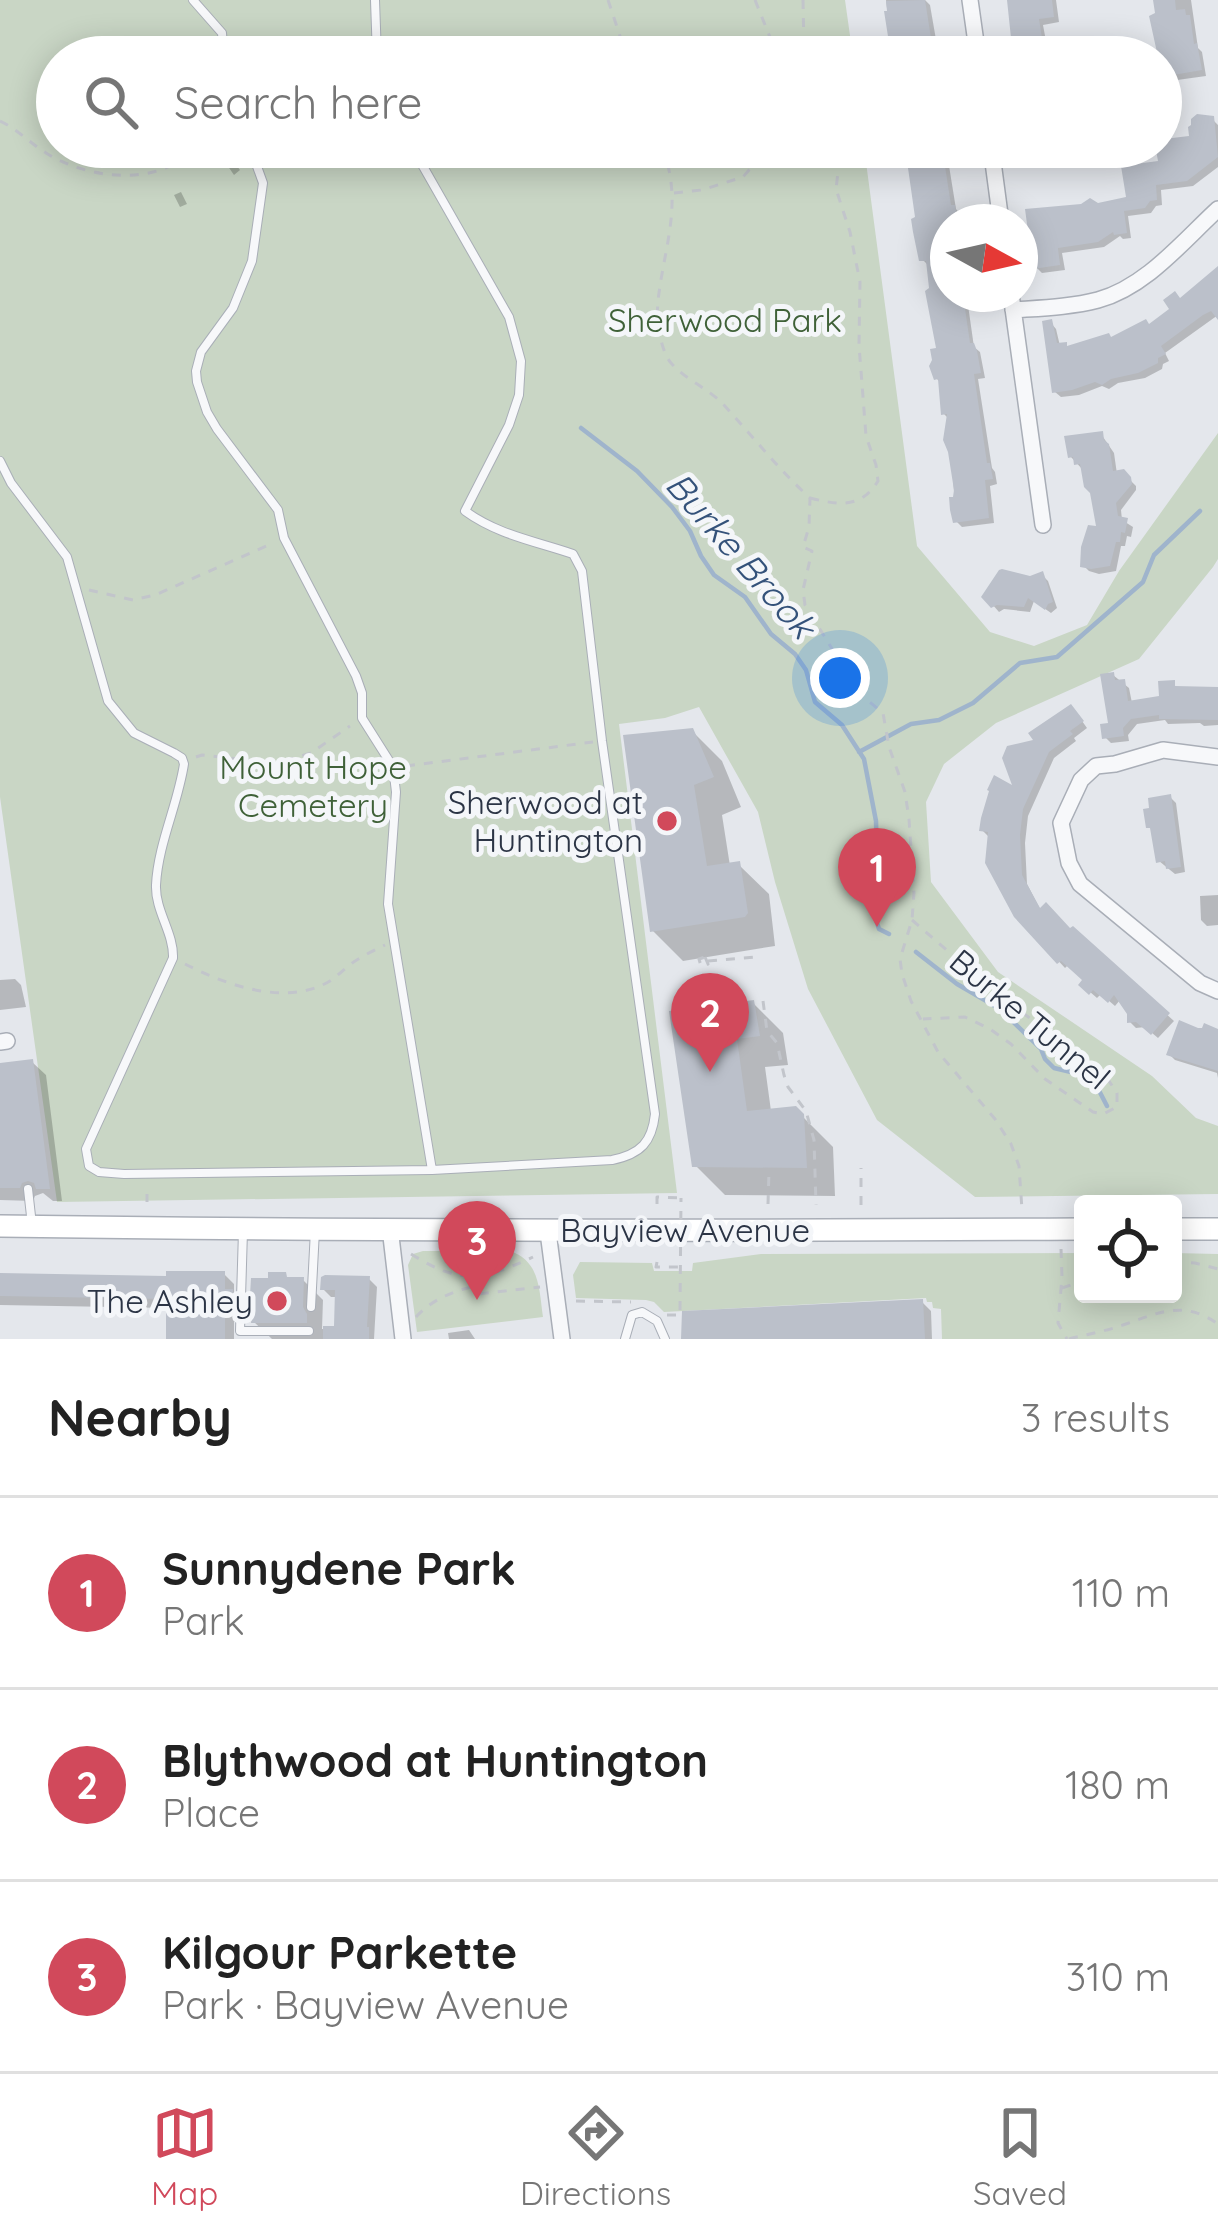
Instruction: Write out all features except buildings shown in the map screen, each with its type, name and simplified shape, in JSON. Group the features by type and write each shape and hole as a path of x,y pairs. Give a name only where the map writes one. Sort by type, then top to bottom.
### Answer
{"main road":[{"name":"Bayview Avenue","path":"0,1226 548,1232 1072,1229"},
{"path":"1182,1229 1218,1229"}],"street":[{"path":"970,0 975,36"},
{"path":"994,168 999,204"},
{"path":"1038,302 1096,301 1110,296 1143,278 1218,209"},
{"path":"1013,312 1042,526"},
{"path":"1218,757 1163,750 1096,766 1081,780 1061,823 1069,863 1080,884 1200,983 1218,991"},
{"path":"390,1228 403,1339"},
{"path":"548,1232 562,1339"}],"lane":[{"path":"193,0 222,36"},
{"path":"375,0 376,36"},
{"path":"257,168 263,184 252,261 233,308 201,352 197,382 217,429 278,510 284,538 356,676 362,718 393,767 396,791 388,904 432,1170"},
{"path":"0,461 68,557 108,701 135,734 183,761 156,882 172,958 86,1149 92,1169 115,1174 432,1170 628,1157 653,1132 655,1114 582,571 573,554 488,526 465,511 509,425 521,361 509,317 424,168"},
{"path":"28,1189 32,1227"},
{"path":"311,1307 315,1228"},
{"path":"243,1229 240,1331 309,1331"},
{"path":"625,1339 632,1315 642,1312 657,1321 665,1339"}],"path":[{"path":"608,0 620,36"},
{"path":"755,0 770,36"},
{"path":"802,0 803,36"},
{"path":"0,121 36,146"},
{"path":"76,168 145,174 162,168"},
{"path":"668,168 673,194 657,303 669,362 717,399 810,498 836,504 864,499 878,481 866,436 860,282 836,189 838,168"},
{"path":"673,194 743,177 751,168"},
{"path":"810,498 803,547 812,551 803,590 806,605 860,694 883,713 905,792 914,893 912,920 900,959 906,987 938,1052 1011,1144 1019,1166 1023,1230"},
{"path":"76,586 134,600 155,596 284,538"},
{"path":"183,761 202,754 277,763 311,752 362,718"},
{"path":"393,767 602,741"},
{"name":"Burke Tunnel","path":"912,920 1050,1040 1105,1075 1117,1093 1117,1107 1103,1114 1093,1112 1046,1079 1011,1044 965,1017 921,1019"},
{"path":"172,958 247,989 289,992 326,983 395,940"},
{"path":"702,944 706,959 756,957"},
{"path":"763,1001 767,1031 777,1043 788,1087 806,1111 814,1140 816,1205"},
{"path":"860,1205 861,1168"},
{"path":"768,1204 769,1172"},
{"path":"147,1193 147,1202"},
{"path":"657,1204 657,1197 681,1198 680,1310"},
{"path":"1072,1229 1058,1323 1068,1339 1154,1312 1183,1310 1218,1324"},
{"path":"411,1254 435,1269 476,1278 533,1257"},
{"path":"657,1262 656,1267 681,1267"},
{"path":"1182,1262 1218,1269"},
{"path":"476,1278 478,1294 542,1286"},
{"path":"1061,1288 1074,1283"},
{"path":"416,1318 436,1300 477,1286"}],"green space":[{"name":"Mount Hope Cemetery","path":"0,0 845,0 850,36 36,36 36,168 867,168 917,546 990,632 1034,646 1087,625 1119,571 1218,433 1218,559 1213,567 1139,659 996,723 944,764 926,802 931,882 998,972 1152,1076 1196,1118 1218,1126 1218,1194 975,1197 877,1120 808,989 758,812 699,707 665,718 619,724 677,1193 57,1202 0,797"},
{"path":"510,1251 520,1256 533,1269 543,1317 417,1332 408,1265 413,1254"},
{"path":"1074,1253 1074,1303 1182,1303 1182,1253 1218,1254 1218,1339 942,1339 941,1309 933,1308 926,1298 664,1312 646,1300 576,1298 573,1275 580,1262 652,1263 654,1271 692,1271 693,1263 761,1254"}],"waterway":[{"name":"Burke Brook","path":"581,428 637,471 672,507 714,575 745,597 771,634 795,654 806,670 815,702 842,725 864,759 876,821 875,917 879,929 889,934"},
{"path":"859,752 911,724 939,720 973,703 1020,663 1057,657 1143,582 1154,555 1200,511"},
{"name":"Burke Brook","path":"916,952 1000,1009 1054,1068 1092,1077 1107,1106"}],"place":[{"name":"Sherwood at Huntington","path":"667,821"},
{"name":"Sunnydene Park","path":"877,927"},
{"name":"Blythwood at Huntington","path":"710,1072"},
{"name":"Kilgour Parkette","path":"477,1300"},
{"name":"The Ashley","path":"277,1301"}],"park label":[{"name":"Sherwood Park","path":"725,320"}]}
